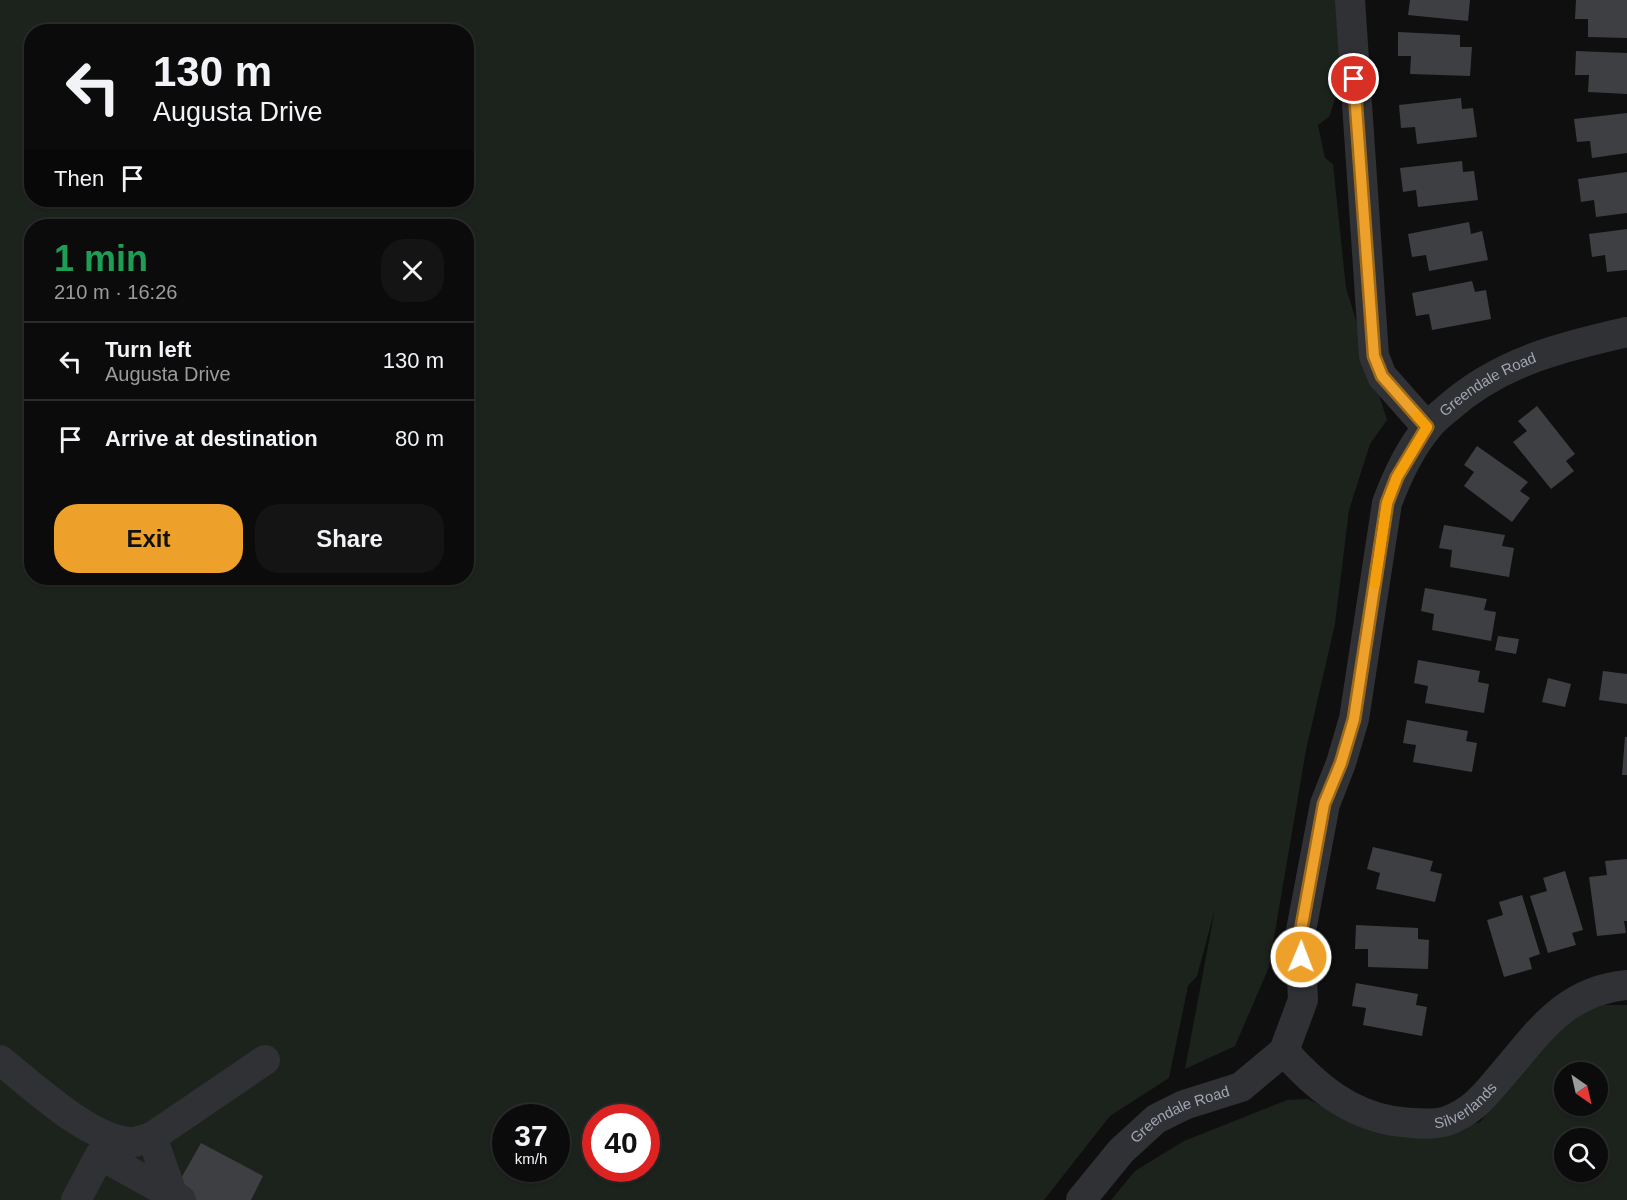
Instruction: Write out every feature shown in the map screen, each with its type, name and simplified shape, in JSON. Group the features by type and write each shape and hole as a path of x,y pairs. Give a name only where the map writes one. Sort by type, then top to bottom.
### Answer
{"street":[{"path":"1350,0 1374,356 1382,376 1427,427"},
{"name":"Greendale Road","path":"1081,1200 1121,1151 1156,1119 1184,1105 1241,1087 1284,1051 1303,1000 1300,936 1324,804 1341,763 1354,719 1387,503 1397,477 1427,427 1477,384 1506,369 1560,348 1627,332"},
{"name":"Silverlands","path":"1284,1051 1308,1078 1337,1100 1372,1117 1409,1124 1445,1122 1474,1107 1542,1027 1567,1005 1587,993 1612,986 1627,985"},
{"path":"0,1060 81,1123 118,1139 135,1142 152,1137 265,1060"},
{"path":"152,1137 177,1198"},
{"path":"76,1200 99,1155 177,1198"}],"shaded area":[{"path":"0,0 1338,0 1340,84 1329,117 1318,125 1325,158 1333,164 1346,288 1387,420 1370,444 1349,510 1335,624 1306,750 1269,967 1235,1046 1185,1069 1215,909 1197,976 1188,986 1169,1078 1110,1116 1044,1200 0,1200"},
{"path":"1589,1005 1627,1005 1627,1200 1111,1200 1135,1171 1184,1141 1287,1100 1308,1099 1378,1132 1435,1135 1480,1122 1555,1032"}],"building":[{"path":"1410,0 1470,0 1468,21 1408,15"},
{"path":"1576,0 1627,0 1627,38 1588,37 1588,19 1575,19"},
{"path":"1398,32 1460,35 1460,47 1472,47 1470,76 1410,74 1411,56 1398,56"},
{"path":"1576,51 1627,53 1627,94 1588,92 1589,75 1575,75"},
{"path":"1461,98 1462,109 1473,108 1477,137 1417,144 1415,127 1401,128 1399,105"},
{"path":"1627,113 1627,153 1592,158 1590,141 1577,142 1574,119"},
{"path":"1462,161 1463,172 1474,171 1478,200 1418,207 1416,190 1403,192 1400,168"},
{"path":"1627,172 1627,213 1596,217 1594,200 1581,202 1578,179"},
{"path":"1469,222 1471,234 1482,231 1488,260 1429,271 1426,255 1412,257 1408,234"},
{"path":"1627,229 1627,270 1607,272 1605,255 1592,257 1589,234"},
{"path":"1472,281 1475,292 1486,290 1491,319 1432,330 1429,314 1416,316 1412,293"},
{"path":"1537,406 1575,454 1566,461 1574,471 1551,489 1513,442 1527,431 1518,421"},
{"path":"1477,446 1528,482 1520,491 1530,498 1512,522 1464,486 1474,472 1464,465"},
{"path":"1444,525 1505,535 1502,546 1514,548 1509,577 1450,567 1452,550 1439,548"},
{"path":"1425,588 1487,599 1484,610 1496,612 1491,641 1432,630 1434,614 1421,611"},
{"path":"1498,636 1519,639 1516,654 1495,650"},
{"path":"1418,660 1480,671 1478,682 1489,684 1484,713 1425,703 1428,686 1414,683"},
{"path":"1603,671 1627,674 1627,704 1599,700"},
{"path":"1548,678 1571,684 1565,707 1542,702"},
{"path":"1407,720 1468,731 1466,741 1477,743 1472,772 1413,762 1416,745 1403,743"},
{"path":"1625,737 1627,737 1627,775 1622,775"},
{"path":"1373,847 1433,861 1430,871 1442,874 1435,902 1376,889 1380,873 1367,869"},
{"path":"1627,859 1627,921 1624,921 1626,933 1597,936 1589,877 1607,875 1605,861"},
{"path":"1565,871 1583,930 1572,933 1576,945 1548,953 1530,896 1547,891 1543,878"},
{"path":"1522,895 1540,954 1529,958 1532,969 1504,977 1487,920 1503,915 1499,902"},
{"path":"1356,925 1418,928 1418,939 1429,940 1428,969 1368,967 1368,949 1355,949"},
{"path":"1356,983 1418,994 1416,1005 1427,1007 1422,1036 1363,1025 1366,1008 1352,1006"},
{"path":"201,1143 263,1176 251,1200 196,1200 175,1189"}],"slow traffic":[{"path":"1375,584 1387,503 1397,477 1427,427 1417,416"}],"route":[{"path":"1301,957 1300,936 1324,804 1341,763 1354,719 1387,503 1397,477 1427,427 1382,376 1374,356 1354,79"}]}
